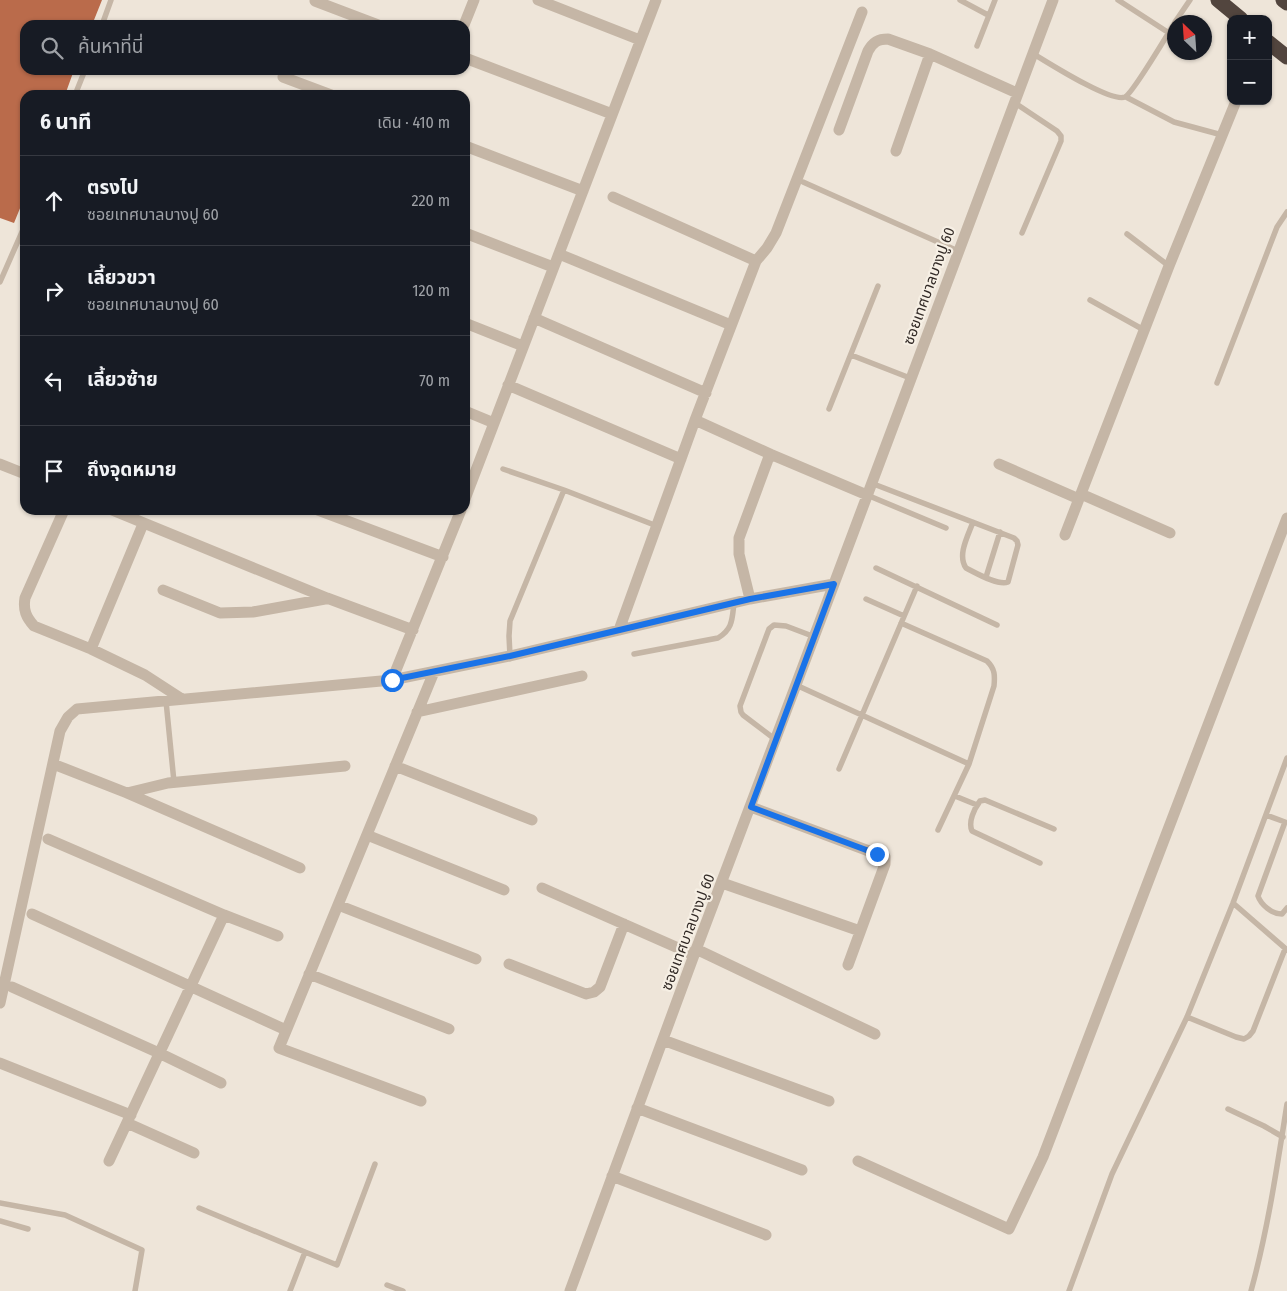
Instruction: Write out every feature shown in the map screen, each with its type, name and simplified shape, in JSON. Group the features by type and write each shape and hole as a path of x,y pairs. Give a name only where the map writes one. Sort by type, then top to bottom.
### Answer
{"highway":[{"path":"1218,0 1236,15"},
{"path":"1283,0 1287,3"},
{"path":"1272,45 1287,57"}],"street":[{"path":"466,20 474,0"},
{"path":"538,0 640,40"},
{"path":"470,484 656,0"},
{"name":"ซอยเทศบาลบางปู 60","path":"570,1291 695,952 1053,0"},
{"path":"315,1 365,20"},
{"path":"619,630 695,420 756,261 776,233 862,12"},
{"path":"839,130 872,44 877,40 888,39 930,54 1015,97"},
{"path":"896,151 930,54"},
{"path":"470,60 612,114"},
{"path":"283,77 318,90"},
{"path":"1065,535 1169,266 1234,105"},
{"path":"470,148 583,190"},
{"path":"613,197 756,261"},
{"path":"470,235 554,267"},
{"path":"559,254 732,325"},
{"path":"534,318 706,393"},
{"path":"470,325 523,346"},
{"path":"508,385 681,459"},
{"path":"470,413 494,423"},
{"path":"695,420 867,495"},
{"path":"750,599 739,554 740,538 770,454"},
{"path":"0,464 20,472"},
{"path":"999,464 1170,534"},
{"path":"62,515 25,598 25,613 28,620 34,626 91,648 145,675 182,699"},
{"path":"123,515 327,598 413,630"},
{"path":"331,515 443,558"},
{"path":"392,680 459,515"},
{"path":"858,1161 1009,1229 1043,1157 1287,518"},
{"path":"91,648 143,524"},
{"path":"0,1003 60,731 68,717 77,709 392,680 510,656 750,599 834,584"},
{"path":"163,590 220,613 253,612 327,598"},
{"path":"421,1101 279,1048 434,672"},
{"path":"417,712 582,676"},
{"path":"53,764 127,793 300,868"},
{"path":"127,793 174,782 345,766"},
{"path":"396,766 532,820"},
{"path":"751,807 885,857 848,965"},
{"path":"367,835 504,890"},
{"path":"48,839 224,915 278,936"},
{"path":"722,883 860,931"},
{"path":"542,888 624,924 695,952 875,1034"},
{"path":"338,905 476,959"},
{"path":"32,914 286,1030"},
{"path":"109,1161 224,915"},
{"path":"509,964 586,994 594,992 600,987 624,924"},
{"path":"310,974 449,1029"},
{"path":"12,987 221,1083"},
{"path":"663,1040 829,1101"},
{"path":"0,1063 129,1119 194,1153"},
{"path":"637,1108 802,1170"},
{"path":"612,1176 766,1235"}],"lane":[{"path":"104,20 111,0"},
{"path":"960,0 988,15"},
{"path":"977,46 995,0"},
{"path":"1118,0 1167,31"},
{"path":"1180,15 1190,0"},
{"path":"1032,53 1101,92 1119,98 1126,96 1138,81 1167,34"},
{"path":"77,90 83,75"},
{"path":"1126,96 1174,122 1222,135"},
{"path":"1015,97 1061,136 1061,141 1022,234"},
{"path":"803,182 958,251"},
{"path":"1217,383 1277,227 1287,212"},
{"path":"1126,234 1169,266"},
{"path":"0,282 20,236"},
{"path":"829,409 878,286"},
{"path":"1090,300 1144,330"},
{"path":"850,355 910,378"},
{"path":"503,469 657,526"},
{"path":"871,483 1000,532 1014,538 1018,546 1008,582 1004,584 966,568 962,561 962,553 973,522"},
{"path":"510,656 510,621 564,490"},
{"path":"867,495 946,528"},
{"path":"986,577 1000,532"},
{"path":"876,568 997,625"},
{"path":"839,769 917,586"},
{"path":"866,599 903,620 987,661 995,674 994,686 969,764 938,830"},
{"path":"634,654 718,638 727,632 731,624 734,603"},
{"path":"776,740 741,712 740,706 769,629 774,625 786,626 814,637"},
{"path":"796,685 969,764"},
{"path":"166,701 174,782"},
{"path":"1069,1291 1112,1174 1188,1017 1287,758"},
{"path":"955,796 977,806"},
{"path":"1040,863 972,832 970,824 977,806 980,801 985,800 1054,829"},
{"path":"1266,815 1286,823 1258,896 1263,904 1277,914 1282,914 1287,908"},
{"path":"1188,1017 1236,1037 1244,1039 1249,1036 1253,1031 1286,950 1233,903"},
{"path":"1252,1291 1283,1137 1287,1104"},
{"path":"1228,1110 1264,1126 1283,1137"},
{"path":"200,1208 337,1265 375,1164"},
{"path":"0,1202 65,1215 142,1250 135,1291"},
{"path":"0,1221 28,1229"},
{"path":"290,1291 305,1252"},
{"path":"387,1285 403,1291"}],"building":[{"path":"0,0 102,0 94,20 20,20 20,75 72,75 67,90 20,90 20,208 14,223 0,218"}],"route":[{"path":"392,680 510,656 750,599 834,584 751,807 877,854"}]}
